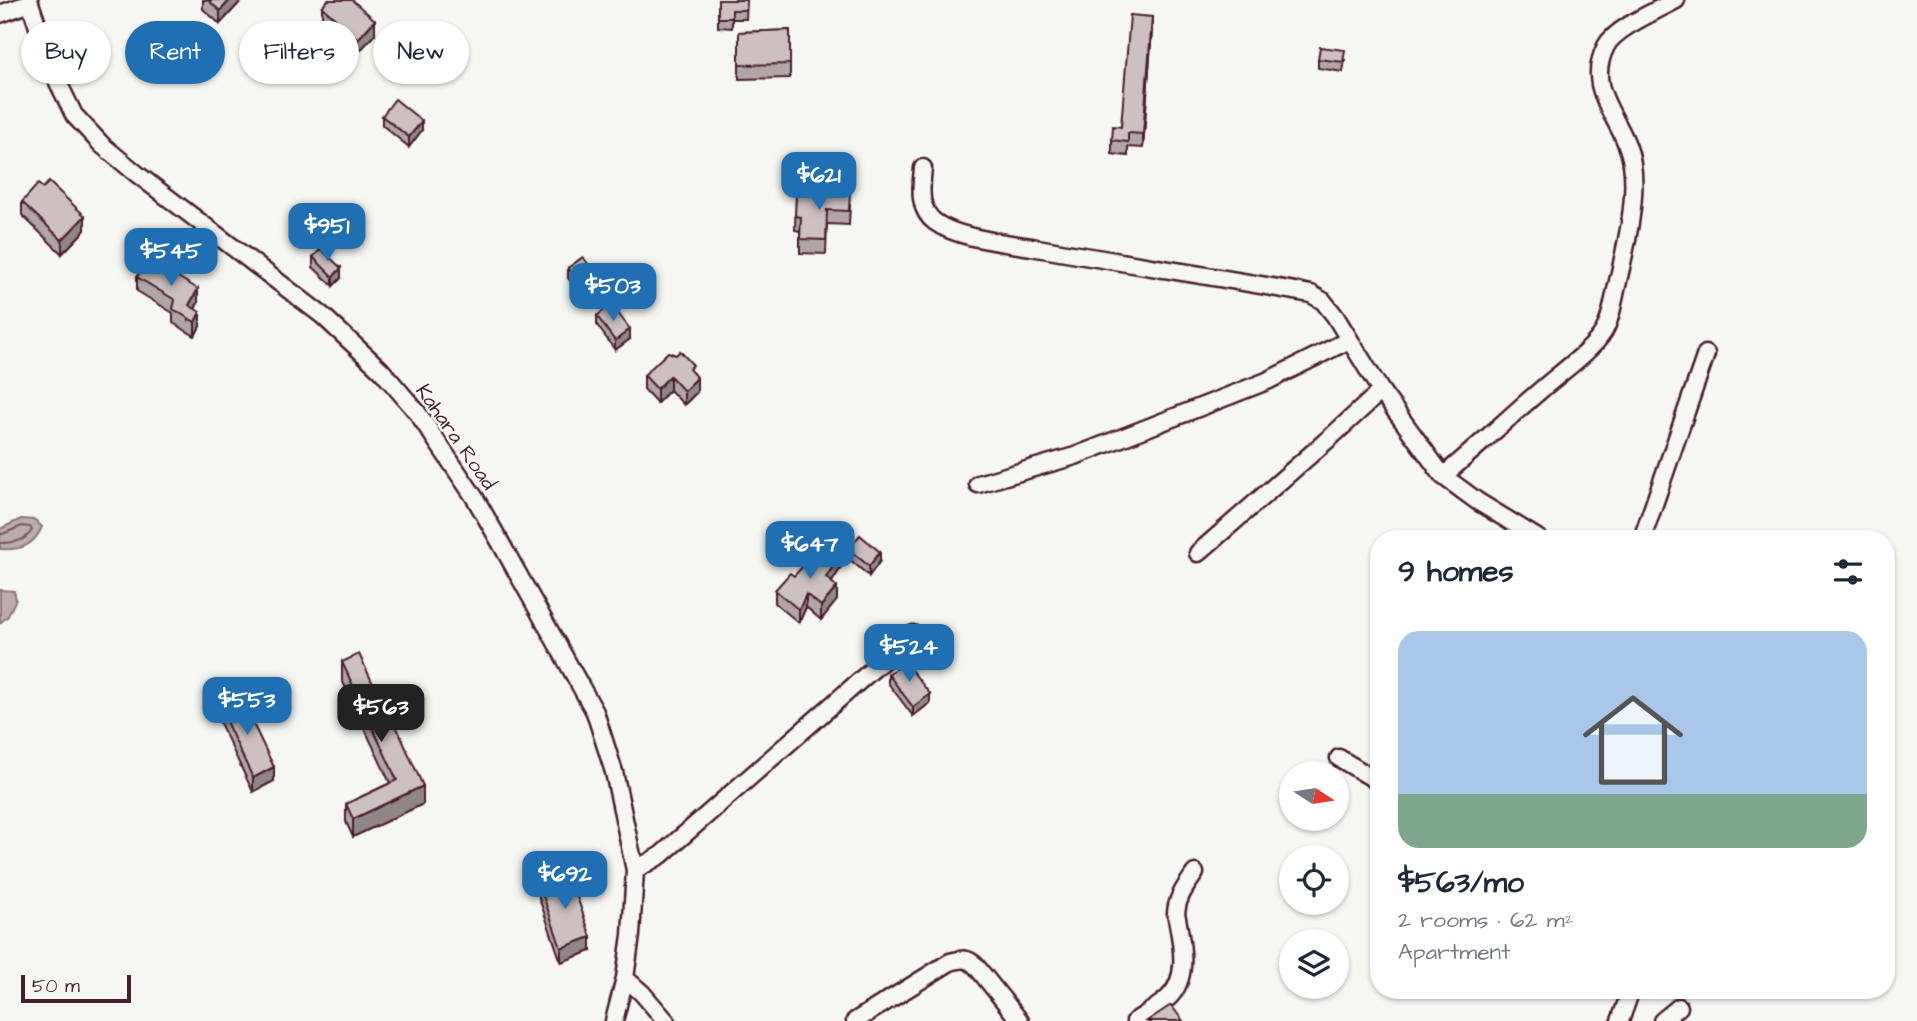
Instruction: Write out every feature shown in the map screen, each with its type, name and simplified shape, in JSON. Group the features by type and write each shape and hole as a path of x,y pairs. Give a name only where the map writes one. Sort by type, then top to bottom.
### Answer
{"street":[{"path":"1443,476 1579,357 1604,330 1627,235 1633,174 1623,134 1601,94 1598,81 1601,62 1605,47 1614,35 1676,0"},
{"path":"0,14 29,2"},
{"name":"Kahara Road","path":"29,2 53,72 74,115 102,145 136,174 323,316 381,370 417,412 475,498 595,712 614,772 635,870 631,935 625,978 614,1021"},
{"path":"923,168 923,210 933,221 949,230 1106,260 1217,276 1311,294 1323,301 1381,391 1443,476 1524,530"},
{"path":"978,484 1075,456 1267,381 1349,340"},
{"path":"1645,530 1706,354"},
{"path":"1198,553 1381,391"},
{"path":"635,870 661,855 913,634"},
{"path":"1339,758 1370,777"},
{"path":"1135,1021 1168,998 1181,976 1183,961 1177,906 1180,895 1195,873"},
{"path":"855,1021 950,962 961,959 970,960 976,966 1020,1021"},
{"path":"625,978 666,1021"},
{"path":"1620,1021 1628,999"},
{"path":"1662,1021 1679,1007"}],"water":[{"path":"21,519 35,520 42,527 38,534 25,546 0,549 0,529"},
{"path":"0,590 14,591 16,599 8,616 0,623"}],"building":[{"path":"208,0 230,0 220,11"},
{"path":"328,0 352,0 375,20 359,38 359,21 338,21 322,7"},
{"path":"718,0 746,0 746,10 732,10 732,18 718,18"},
{"path":"1130,15 1152,17 1143,134 1128,133 1128,142 1112,140 1113,126 1121,127"},
{"path":"790,30 790,64 739,65 739,32"},
{"path":"1320,47 1345,50 1343,62 1318,59"},
{"path":"395,99 422,121 409,137 382,116"},
{"path":"49,182 85,216 62,240 22,202 38,184 43,188"},
{"path":"818,190 850,191 849,211 827,210 826,240 800,239 801,217 795,216 796,195 818,195"},
{"path":"321,249 341,268 333,277 313,257"},
{"path":"583,257 602,282 587,293 568,268"},
{"path":"148,259 198,289 189,305 200,312 195,322 173,309 175,300 137,277"},
{"path":"611,304 630,329 615,341 597,316"},
{"path":"680,351 693,365 689,369 697,378 684,391 670,376 657,389 644,375 668,352 676,355"},
{"path":"860,535 880,552 869,566 848,549"},
{"path":"826,547 840,556 826,577 837,587 821,606 806,594 799,610 775,590 790,573 794,576 812,556 818,560"},
{"path":"359,654 388,716 393,714 423,786 353,819 346,804 397,780 342,662"},
{"path":"905,662 930,694 913,707 888,674"},
{"path":"240,697 274,767 253,778 219,707"},
{"path":"569,874 591,937 561,948 539,884"},
{"path":"1171,1005 1183,1021 1147,1021"}]}
